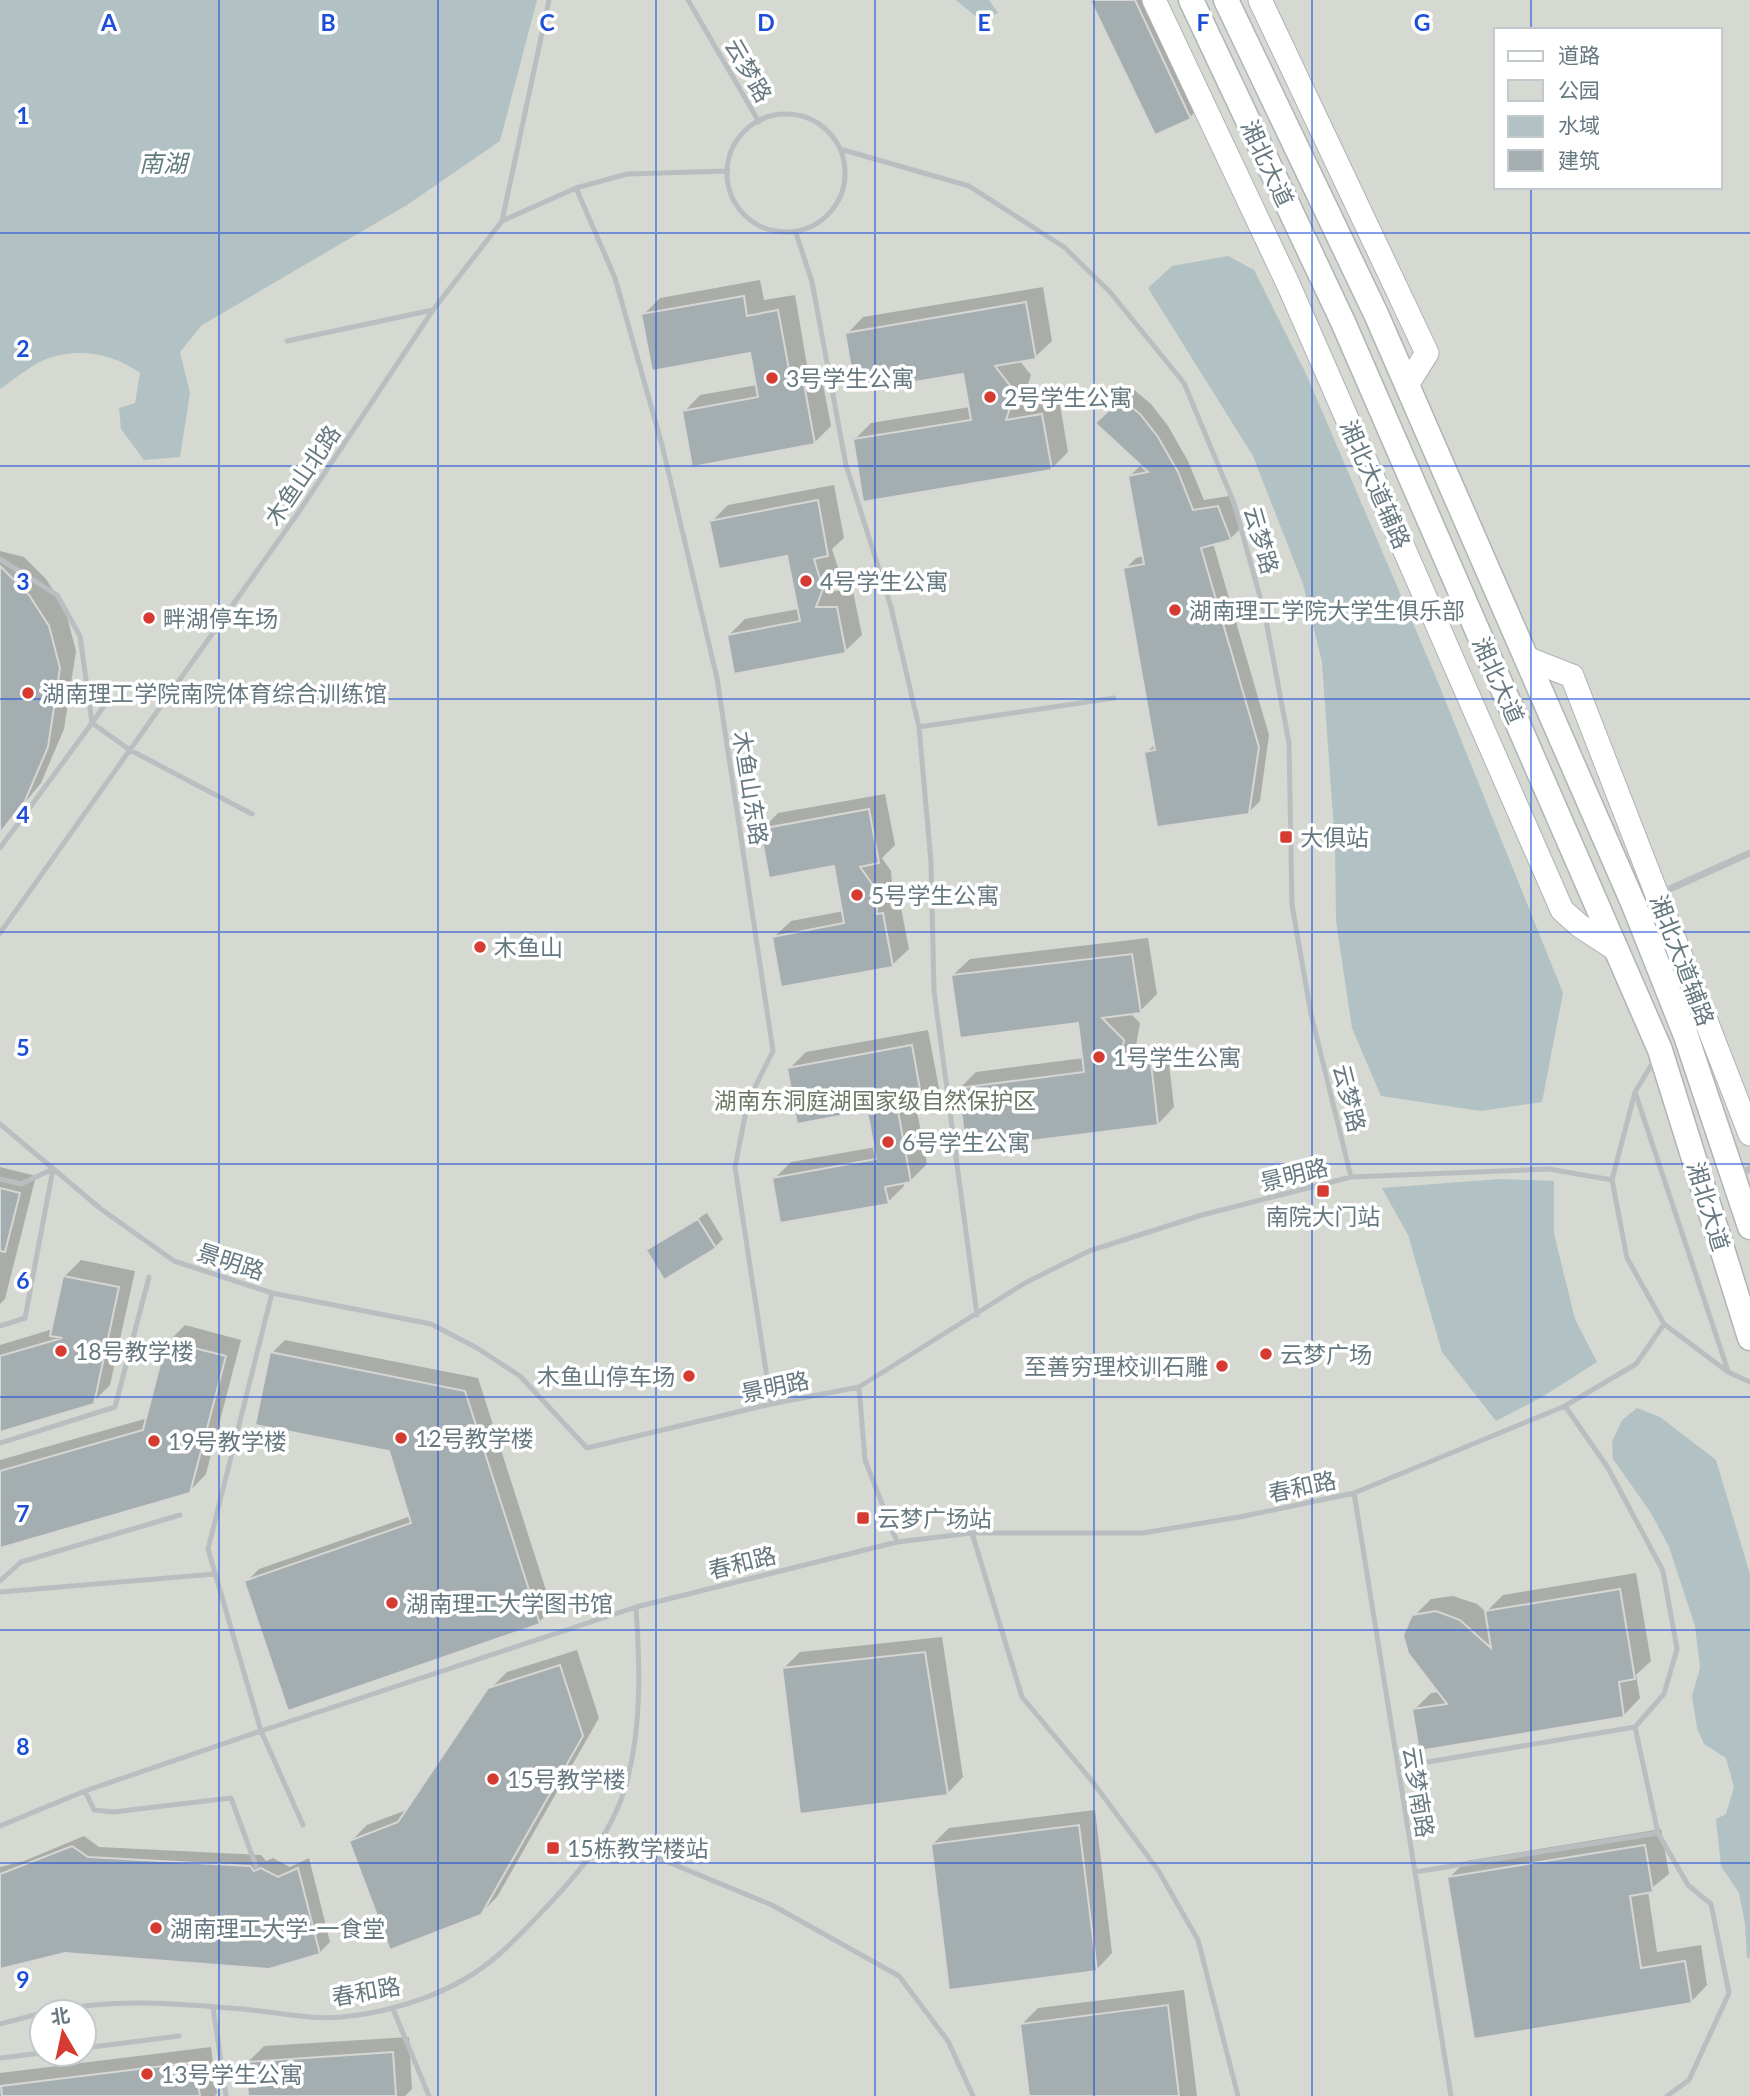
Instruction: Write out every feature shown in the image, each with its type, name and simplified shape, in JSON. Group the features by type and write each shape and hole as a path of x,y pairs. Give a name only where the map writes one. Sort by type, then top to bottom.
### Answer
{"highway":[{"name":"湘北大道","path":"1191,0 1343,322 1660,1050 1750,1338"},
{"name":"湘北大道","path":"1226,0 1407,385 1634,905 1742,1173 1750,1227"}],"main road":[{"name":"湘北大道辅路","path":"1154,0 1289,286 1562,910 1580,926 1617,950"},
{"path":"1260,0 1427,353 1407,385"},
{"path":"1326,210 1352,198"},
{"name":"湘北大道辅路","path":"1526,658 1572,676 1750,1134"}],"street":[{"path":"1634,905 1750,853"}],"lane":[{"name":"木鱼山北路","path":"0,933 298,513 433,310 502,221 549,0"},
{"name":"云梦路","path":"688,0 759,122"},
{"path":"777,114 808,117 833,135 840,149 846,164 843,195 824,220 796,233 765,229 739,211 727,183 730,152 748,127 777,114"},
{"name":"云梦路","path":"840,149 970,186 1064,247 1110,292 1184,383 1234,503 1265,615 1289,743 1292,905 1311,1014 1351,1177"},
{"path":"502,221 576,188 627,174 728,171"},
{"name":"木鱼山东路","path":"576,188 615,278 662,445 717,678 772,1051 748,1101 735,1167 771,1404"},
{"path":"796,233 812,282 846,466 891,607 919,727 931,862 934,991 977,1314"},
{"path":"287,341 433,310"},
{"path":"0,559 57,595 80,636 92,723 130,750 253,814"},
{"path":"919,727 1114,698"},
{"path":"0,848 108,700"},
{"path":"1660,1050 1635,1091 1612,1180 1628,1258 1664,1324 1728,1372 1750,1382"},
{"path":"1635,1091 1728,1372"},
{"name":"景明路","path":"0,1125 101,1209 174,1261 272,1293 431,1324 478,1348 520,1376 587,1448 771,1404 859,1387 1025,1283 1089,1251 1202,1215 1351,1177 1549,1169 1612,1180"},
{"path":"0,1179 21,1184 53,1169"},
{"path":"0,1326 25,1318 53,1169"},
{"path":"0,1443 115,1407 149,1277"},
{"path":"272,1293 208,1549 261,1731 303,1825"},
{"name":"春和路","path":"98,2007 164,2001 339,2018 393,2010 451,1985 495,1958 571,1880 604,1836 625,1788 636,1742 640,1668 636,1607 897,1542 972,1533 1143,1533 1245,1516 1354,1493 1565,1406 1636,1364 1664,1324"},
{"path":"859,1387 865,1460 897,1542"},
{"path":"1398,1767 1635,1727 1664,1694 1677,1649 1663,1571 1608,1468 1565,1406"},
{"name":"云梦南路","path":"1354,1493 1451,2096"},
{"path":"0,1581 21,1562 180,1516"},
{"path":"972,1533 1022,1697 1092,1781 1158,1870 1198,1940 1238,2096"},
{"path":"0,1592 215,1574"},
{"path":"0,1826 85,1791 636,1607"},
{"path":"1635,1727 1658,1833 1688,1885 1711,1904 1729,1993 1689,2080 1667,2096"},
{"path":"85,1791 93,1810 113,1812 231,1798 256,1866"},
{"path":"1415,1872 1658,1833"},
{"path":"604,1836 772,1905 898,1976 948,2041 973,2096"},
{"path":"213,2007 226,2096"},
{"path":"393,2010 429,2096"},
{"path":"0,2024 28,2017"},
{"path":"98,2046 179,2036"},
{"path":"0,2058 28,2055"}],"green space":[{"name":"湖南东洞庭湖国家级自然保护区","path":"0,0 1750,0 1750,2096 0,2096"}],"water":[{"name":"南湖","path":"0,0 537,0 500,141 407,205 202,325 180,352 190,393 180,457 144,460 121,429 119,408 135,403 140,373 120,362 87,353 64,354 45,359 0,389"},
{"path":"956,0 989,0 998,13 981,21"},
{"path":"1228,256 1254,270 1307,376 1435,675 1563,993 1542,1102 1481,1111 1381,1096 1352,1028 1336,921 1335,844 1322,662 1303,584 1253,456 1148,288 1172,266"},
{"path":"1501,1179 1554,1181 1554,1234 1575,1319 1597,1362 1542,1397 1496,1421 1442,1352 1408,1235 1382,1188"},
{"path":"1637,1408 1660,1417 1716,1460 1750,1574 1750,1958 1747,1958 1745,1924 1739,1893 1721,1866 1716,1819 1726,1814 1734,1787 1726,1758 1704,1744 1697,1728 1692,1696 1700,1668 1695,1626 1669,1547 1651,1513 1613,1459 1612,1442 1622,1420"}],"building":[{"path":"1090,0 1135,0 1191,119 1155,135"},
{"name":"3号学生公寓","path":"744,296 747,316 778,310 792,386 804,384 815,444 692,467 682,411 758,397 750,353 652,371 641,314"},
{"name":"2号学生公寓","path":"1026,302 1036,359 995,366 1015,392 1006,420 1042,414 1052,470 863,502 853,439 971,420 963,374 855,392 845,333"},
{"name":"湖南理工学院大学生俱乐部","path":"1121,399 1140,414 1158,437 1178,472 1193,510 1218,506 1231,540 1201,548 1259,747 1249,814 1157,827 1144,752 1155,750 1123,568 1144,564 1128,476 1148,472 1095,423"},
{"name":"4号学生公寓","path":"818,500 828,556 814,559 823,589 816,607 837,607 846,653 734,674 727,635 800,621 787,556 719,569 709,521"},
{"name":"湖南理工学院南院体育综合训练馆","path":"0,566 29,595 49,626 60,668 48,747 25,801 0,833"},
{"name":"5号学生公寓","path":"869,809 879,863 860,867 875,888 877,914 883,913 893,967 781,987 772,937 844,923 834,866 769,878 760,829"},
{"name":"1号学生公寓","path":"1132,954 1141,1013 1102,1018 1124,1040 1120,1067 1151,1063 1158,1125 966,1149 958,1088 1084,1072 1078,1023 960,1038 951,975"},
{"name":"6号学生公寓","path":"912,1045 923,1106 898,1111 911,1182 885,1187 889,1204 780,1223 772,1178 876,1159 867,1111 797,1124 787,1068"},
{"path":"0,1188 20,1193 5,1252 0,1251"},
{"path":"698,1219 716,1248 664,1280 646,1250"},
{"name":"18号教学楼","path":"63,1276 119,1287 94,1404 0,1432 0,1356 62,1338 50,1336"},
{"name":"19号教学楼","path":"166,1341 226,1356 190,1493 0,1548 0,1471 143,1430"},
{"name":"湖南理工大学图书馆","path":"270,1352 465,1391 540,1624 288,1711 244,1581 411,1523 389,1451 255,1425"},
{"path":"1620,1589 1635,1679 1619,1682 1624,1717 1419,1751 1412,1709 1447,1704 1408,1653 1403,1635 1412,1615 1436,1611 1460,1620 1491,1648 1485,1611"},
{"path":"925,1652 948,1795 800,1814 782,1668"},
{"name":"15号教学楼","path":"560,1665 583,1736 481,1915 390,1950 349,1841 398,1822 488,1688"},
{"path":"1079,1825 1097,1971 949,1990 931,1844"},
{"path":"1645,1845 1653,1892 1630,1896 1641,1968 1685,1961 1692,2003 1474,2039 1447,1877"},
{"name":"湖南理工大学-一食堂","path":"72,1846 88,1857 250,1866 254,1871 261,1868 278,1877 298,1868 320,1954 269,1969 65,1953 0,1969 0,1874"},
{"path":"1168,2005 1179,2096 1029,2096 1020,2024"},
{"path":"393,2052 396,2096 248,2096 246,2062"},
{"name":"13号学生公寓","path":"195,2062 200,2096 2,2096 1,2086"}],"place":[{"name":"3号学生公寓","path":"772,378"},
{"name":"2号学生公寓","path":"990,397"},
{"name":"4号学生公寓","path":"806,581"},
{"name":"湖南理工学院大学生俱乐部","path":"1175,610"},
{"name":"畔湖停车场","path":"149,618"},
{"name":"湖南理工学院南院体育综合训练馆","path":"28,693"},
{"name":"大俱站","path":"1286,837"},
{"name":"5号学生公寓","path":"857,895"},
{"name":"木鱼山","path":"480,947"},
{"name":"1号学生公寓","path":"1099,1057"},
{"name":"6号学生公寓","path":"888,1142"},
{"name":"南院大门站","path":"1323,1191"},
{"name":"18号教学楼","path":"61,1351"},
{"name":"云梦广场","path":"1266,1354"},
{"name":"至善穷理校训石雕","path":"1222,1366"},
{"name":"木鱼山停车场","path":"689,1376"},
{"name":"12号教学楼","path":"401,1438"},
{"name":"19号教学楼","path":"154,1441"},
{"name":"云梦广场站","path":"863,1518"},
{"name":"湖南理工大学图书馆","path":"392,1603"},
{"name":"15号教学楼","path":"493,1779"},
{"name":"15栋教学楼站","path":"553,1848"},
{"name":"湖南理工大学-一食堂","path":"156,1928"},
{"name":"13号学生公寓","path":"147,2074"}]}
